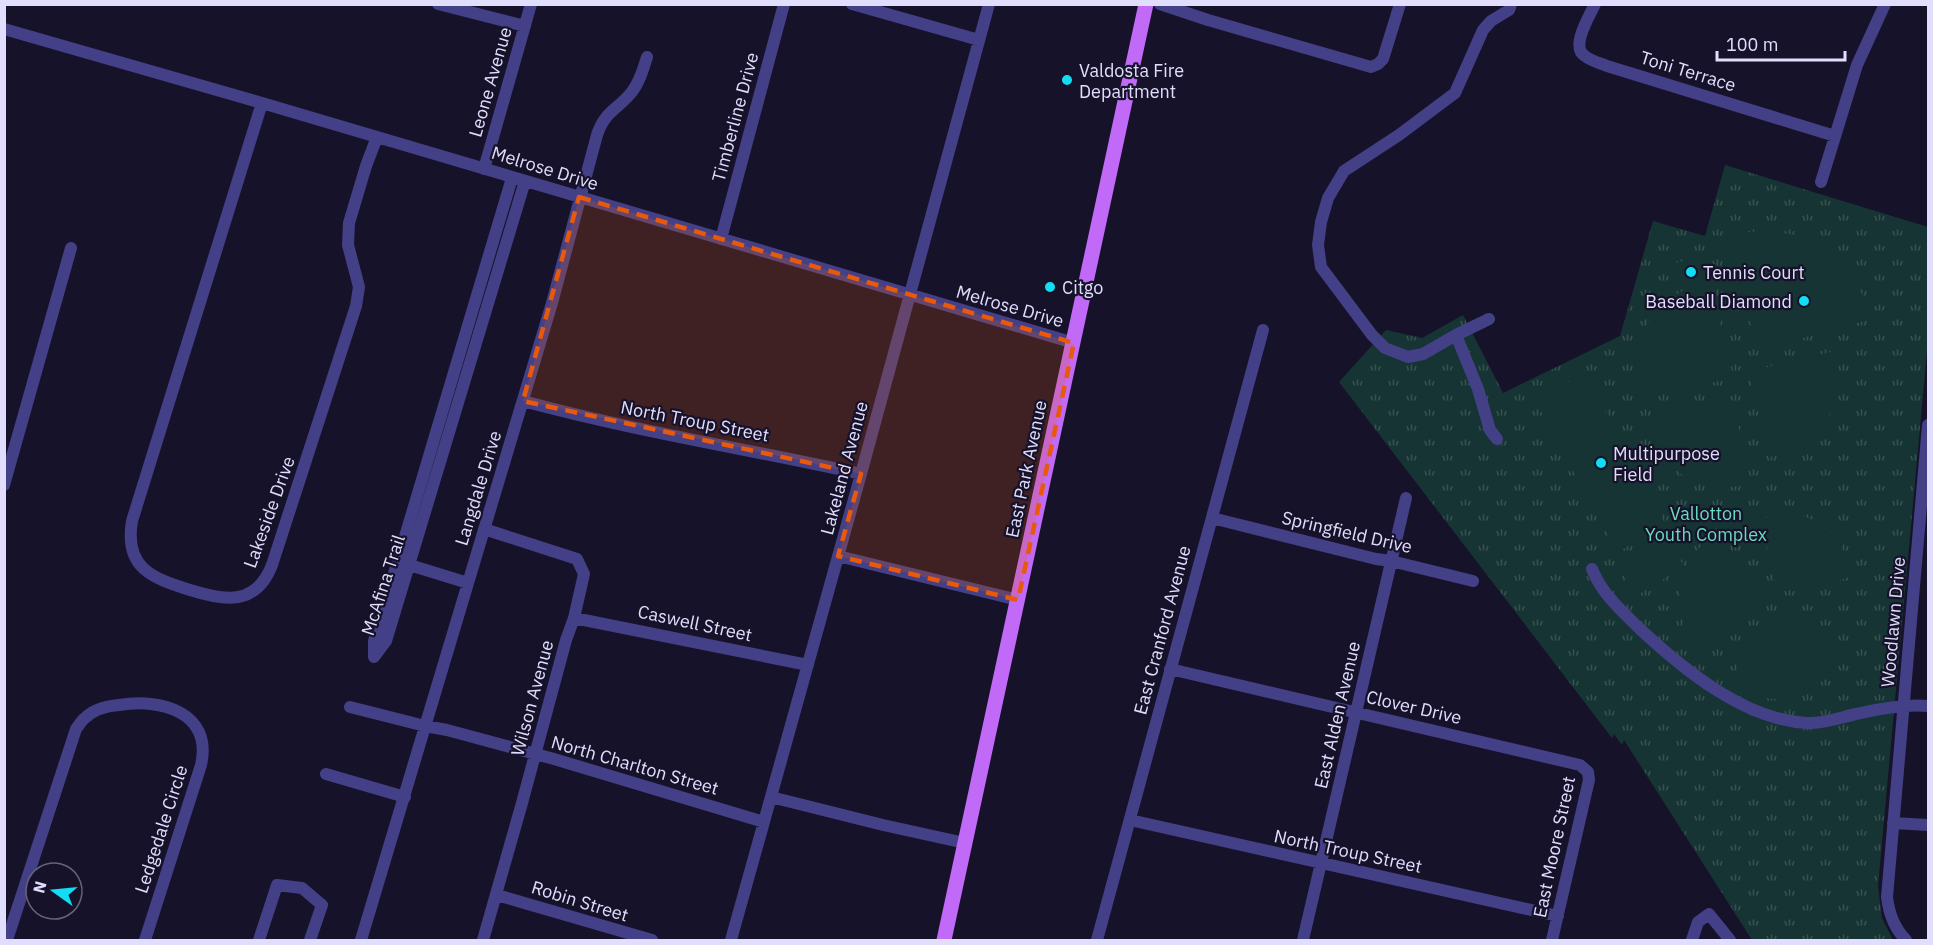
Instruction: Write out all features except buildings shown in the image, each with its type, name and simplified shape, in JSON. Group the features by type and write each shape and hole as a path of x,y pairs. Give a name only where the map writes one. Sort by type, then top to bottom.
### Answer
{"main road":[{"name":"East Park Avenue","path":"944,940 1146,4"}],"street":[{"path":"438,4 525,27"},
{"name":"Leone Avenue","path":"484,169 531,4"},
{"name":"Timberline Drive","path":"721,239 784,4"},
{"path":"852,4 979,40"},
{"name":"Lakeland Avenue","path":"731,940 989,4"},
{"path":"1160,4 1371,67 1383,59 1400,4"},
{"path":"1489,319 1423,354 1408,357 1385,348 1372,335 1321,267 1318,245 1321,222 1328,198 1344,171 1399,135 1455,93 1483,30 1491,21 1509,10 1511,4"},
{"name":"Toni Terrace","path":"1595,4 1580,40 1580,50 1584,56 1607,66 1835,136"},
{"path":"1821,182 1857,65 1885,4"},
{"name":"Melrose Drive","path":"4,29 1074,342"},
{"name":"Langdale Drive","path":"361,940 523,400 600,126 610,111 630,95 641,76 647,57"},
{"name":"Lakeside Drive","path":"262,103 132,521 130,536 132,549 138,562 151,575 170,584 220,599 242,596 258,587 272,565 356,306 359,287 348,245 349,223 377,137"},
{"name":"McAfina Trail","path":"390,608 518,180"},
{"path":"4,485 8,462 71,248"},
{"name":"East Cranford Avenue","path":"1097,940 1263,330"},
{"path":"1456,336 1478,388 1490,430 1497,439"},
{"name":"North Troup Street","path":"523,400 659,433 861,474"},
{"name":"Woodlawn Drive","path":"1893,823 1929,424"},
{"name":"East Alden Avenue","path":"1304,940 1406,498"},
{"name":"Springfield Drive","path":"1212,518 1473,581"},
{"name":"Wilson Avenue","path":"483,940 574,618 584,574 577,559 484,529"},
{"path":"838,556 1018,600"},
{"path":"403,563 468,583"},
{"path":"1592,569 1606,595 1663,650 1701,681 1750,707 1784,720 1809,724 1903,705 1929,706"},
{"name":"Caswell Street","path":"574,618 808,665"},
{"name":"Clover Drive","path":"1170,669 1580,765"},
{"name":"Ledgedale Circle","path":"7,940 76,729 85,717 94,712 107,706 130,703 164,705 181,713 194,725 202,740 203,749 201,765 145,940"},
{"name":"North Charlton Street","path":"350,707 447,730 650,787 764,822"},
{"name":"East Moore Street","path":"1552,940 1589,780 1588,772 1580,765"},
{"path":"326,774 405,796"},
{"path":"771,797 965,843"},
{"name":"North Troup Street","path":"1130,820 1558,916"},
{"path":"1906,940 1899,934 1890,916 1887,897 1893,823 1929,825"},
{"path":"259,940 277,885 302,888 322,905 310,940"},
{"name":"Robin Street","path":"497,895 652,940"},
{"path":"1692,940 1698,922 1709,914 1730,940"}],"highlighted area":[{"path":"579,197 1074,343 1018,600 838,556 861,474 523,401"}],"green space":[{"name":"Vallotton Youth Complex","path":"1725,165 1928,227 1928,340 1878,886 1882,918 1893,940 1752,940 1624,740 1622,745 1614,734 1612,738 1339,382 1386,330 1422,338 1463,315 1503,393 1620,336 1653,221 1705,236"},
{"name":"Baseball Diamond","path":"1764,230 1801,236 1834,255 1858,284 1871,319 1763,349 1756,345 1727,236"},
{"name":"Tennis Court","path":"1700,257 1707,281 1681,288 1675,263"},
{"name":"Baseball Diamond","path":"1710,282 1732,371 1727,379 1637,400 1633,369 1639,338 1656,311 1680,292"},
{"name":"Baseball Diamond","path":"1835,351 1839,371 1838,386 1827,419 1812,438 1802,445 1789,452 1769,457 1750,377 1755,370"},
{"name":"Multipurpose Field","path":"1585,373 1666,526 1617,552 1535,400"},
{"path":"1727,399 1733,403 1751,483 1731,487 1705,484 1683,475 1674,468 1658,451 1645,418"},
{"path":"1786,512 1812,520 1831,532 1843,551 1850,577 1815,587 1784,591 1778,585 1773,577 1768,556 1767,515"},
{"path":"1714,535 1749,571 1765,596 1765,605 1743,625 1700,653 1685,630 1679,604 1682,577 1694,553"},
{"name":"Multipurpose Field","path":"1666,537 1684,566 1636,596 1618,567"},
{"path":"1778,612 1806,625 1840,655 1830,673 1812,689 1793,697 1772,699 1751,694 1732,681 1744,652 1762,623"}],"place":[{"name":"Valdosta Fire Department","path":"1067,80"},
{"name":"Tennis Court","path":"1691,272"},
{"name":"Citgo","path":"1050,287"},
{"name":"Baseball Diamond","path":"1804,301"},
{"name":"Multipurpose Field","path":"1601,463"}]}
